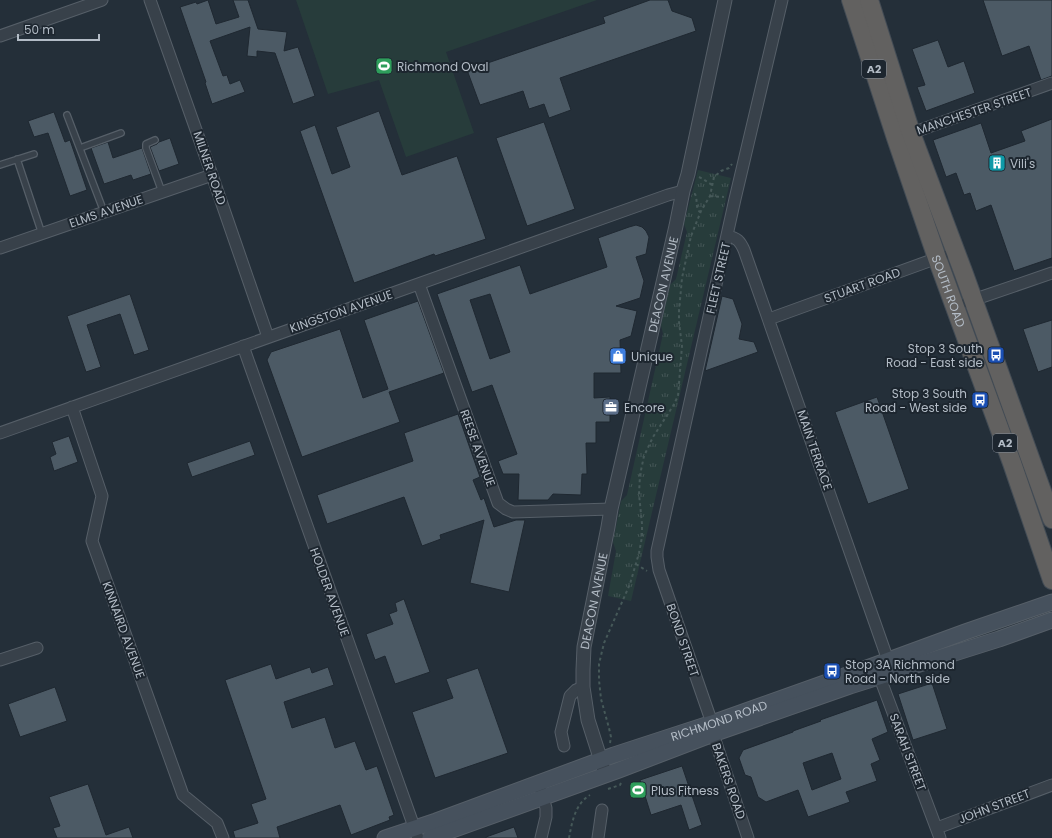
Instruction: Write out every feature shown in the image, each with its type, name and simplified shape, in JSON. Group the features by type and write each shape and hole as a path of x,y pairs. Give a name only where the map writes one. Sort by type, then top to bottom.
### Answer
{"highway":[{"name":"SOUTH ROAD","path":"851,0 904,136 956,252 1052,519"},
{"name":"SOUTH ROAD","path":"868,0 937,258 1012,464 1052,580"}],"main road":[{"name":"RICHMOND ROAD","path":"385,838 416,833 540,790 884,668 965,632 1052,602"},
{"name":"RICHMOND ROAD","path":"884,668 999,639 1052,620"},
{"name":"RICHMOND ROAD","path":"430,838 540,790"}],"street":[{"path":"0,36 102,0"},
{"name":"MILNER ROAD","path":"150,0 268,337"},
{"name":"DEACON AVENUE","path":"603,767 588,720 583,687 584,647 611,509 688,174 724,0"},
{"name":"FLEET STREET","path":"656,557 735,200 782,0"},
{"name":"MANCHESTER STREET","path":"904,136 1052,83"},
{"name":"ELMS AVENUE","path":"0,248 212,175"},
{"name":"KINGSTON AVENUE","path":"0,433 668,195 683,191"},
{"name":"MAIN TERRACE","path":"728,236 739,241 744,249 769,319 884,668"},
{"name":"STUART ROAD","path":"769,319 956,252"},
{"path":"954,307 1052,273"},
{"name":"REESE AVENUE","path":"419,284 498,503 506,510 513,512 611,509"},
{"name":"HOLDER AVENUE","path":"243,346 416,833"},
{"name":"KINNAIRD AVENUE","path":"72,407 102,496 92,541 183,795 217,823 223,838"},
{"name":"BOND STREET","path":"656,557 712,729"},
{"path":"0,660 37,648"},
{"name":"SARAH STREET","path":"884,668 938,833"},
{"path":"564,746 561,732 570,696 576,690 583,687"},
{"name":"BAKERS ROAD","path":"712,729 748,838"},
{"name":"JOHN STREET","path":"938,833 1052,785"},
{"path":"540,790 546,808 546,817 541,838"},
{"path":"598,838 602,810"}],"lane":[{"path":"67,115 104,212"},
{"path":"80,148 121,133"},
{"path":"155,140 146,144 146,148 162,192"},
{"path":"0,165 34,154"},
{"path":"17,159 42,234"}],"path":[{"path":"610,747 610,728 601,699 599,664 604,643 630,584 639,553 642,537 642,524 639,494 640,475 644,456 653,437 678,396 682,346 679,316 682,278 691,236 701,211 710,196 712,185 703,179 688,174"},
{"path":"710,196 718,196 735,200"},
{"path":"636,564 647,570"},
{"path":"604,790 620,785 622,780"},
{"path":"569,838 576,810 582,802 594,793"}],"green space":[{"name":"Richmond Oval","path":"296,0 597,0 446,52 474,133 406,157 379,80 328,94"},
{"path":"698,170 731,178 631,601 608,596 616,551 613,542 621,501 627,495 663,334 661,325 670,285 676,279 687,232 684,224"}],"building":[{"path":"208,0 216,24 239,17 233,0 248,0 258,29 287,32 284,51 298,47 315,96 293,104 275,53 257,51 257,57 247,56 250,27 210,41 223,76 227,75 230,84 240,80 245,92 212,104 180,7 196,2 197,4"},
{"path":"650,0 668,0 672,11 692,18 696,31 560,78 571,110 549,118 544,104 529,109 523,91 480,105 467,70 605,23 603,17"},
{"path":"983,0 1052,0 1052,76 1041,80 1029,46 1002,56"},
{"path":"938,40 948,67 964,61 975,93 926,111 917,87 925,85 912,49"},
{"path":"379,111 402,175 457,156 486,239 435,256 434,254 354,283 300,131 315,125 332,174 350,167 336,127"},
{"path":"54,112 65,142 70,140 87,190 70,196 48,133 34,137 28,121"},
{"name":"Vili's","path":"1052,119 1052,258 1014,271 991,205 976,211 970,193 964,195 956,173 946,177 933,140 981,123 991,153 1025,141 1021,131"},
{"path":"544,122 575,209 527,226 496,138"},
{"path":"170,138 179,164 159,171 150,147"},
{"path":"108,142 113,158 142,148 151,174 133,180 131,175 104,184 91,148"},
{"path":"636,225 642,227 649,237 646,254 636,257 644,281 640,298 616,306 637,311 631,336 620,340 621,373 594,373 594,398 610,397 610,422 596,422 596,443 586,443 587,474 582,474 581,495 553,494 548,500 518,500 519,474 503,474 498,461 517,454 492,385 472,392 437,294 520,265 530,294 607,267 598,238","holes":["490,294 510,352 490,359 470,300"]},
{"path":"130,294 149,350 134,355 120,314 87,325 101,367 86,372 67,316"},
{"path":"722,296 733,299 742,324 739,339 754,342 758,352 705,371"},
{"path":"418,301 444,373 389,392 400,422 302,457 267,360 271,352 340,329 363,398 388,389 364,320"},
{"path":"1052,320 1052,367 1038,372 1023,329"},
{"path":"877,397 909,489 868,504 835,412"},
{"path":"458,414 480,477 473,480 481,500 484,498 494,527 516,520 525,520 509,592 470,583 484,520 440,535 441,539 422,546 404,497 327,524 317,495 413,461 404,433"},
{"path":"69,436 78,462 54,471 50,457 56,454 52,442"},
{"path":"250,441 255,455 192,477 187,463"},
{"path":"404,599 430,672 395,684 385,656 375,660 366,634 393,624 389,614 397,611 395,603"},
{"path":"271,664 276,679 310,667 312,673 328,667 334,685 284,702 292,728 325,717 335,748 355,741 366,770 377,766 394,815 389,817 390,820 351,835 340,805 277,827 280,838 235,838 233,831 258,823 251,804 266,799 225,680"},
{"path":"478,668 508,753 435,778 412,712 453,698 446,679"},
{"path":"932,683 947,729 913,740 898,694"},
{"path":"55,687 67,721 20,737 8,704"},
{"path":"877,700 888,732 872,739 880,760 871,764 877,781 846,792 850,802 808,817 798,790 766,802 758,797 751,777 745,775 739,758 743,750 821,721 820,720","holes":["832,753 841,779 812,790 803,763"]},
{"path":"682,766 702,825 689,830 681,805 651,815 640,780"},
{"path":"88,784 106,835 129,827 133,838 57,838 53,828 60,826 49,797"},
{"path":"514,827 518,838 486,838 486,837"}],"place":[{"name":"Richmond Oval","path":"384,66"},
{"name":"Vili's","path":"997,163"},
{"name":"Stop 3 South Road - East side","path":"996,355"},
{"name":"Unique","path":"618,356"},
{"name":"Stop 3 South Road - West side","path":"980,400"},
{"name":"Encore","path":"611,407"},
{"name":"Stop 3A Richmond Road - North side","path":"832,671"},
{"name":"Plus Fitness","path":"638,790"}]}
